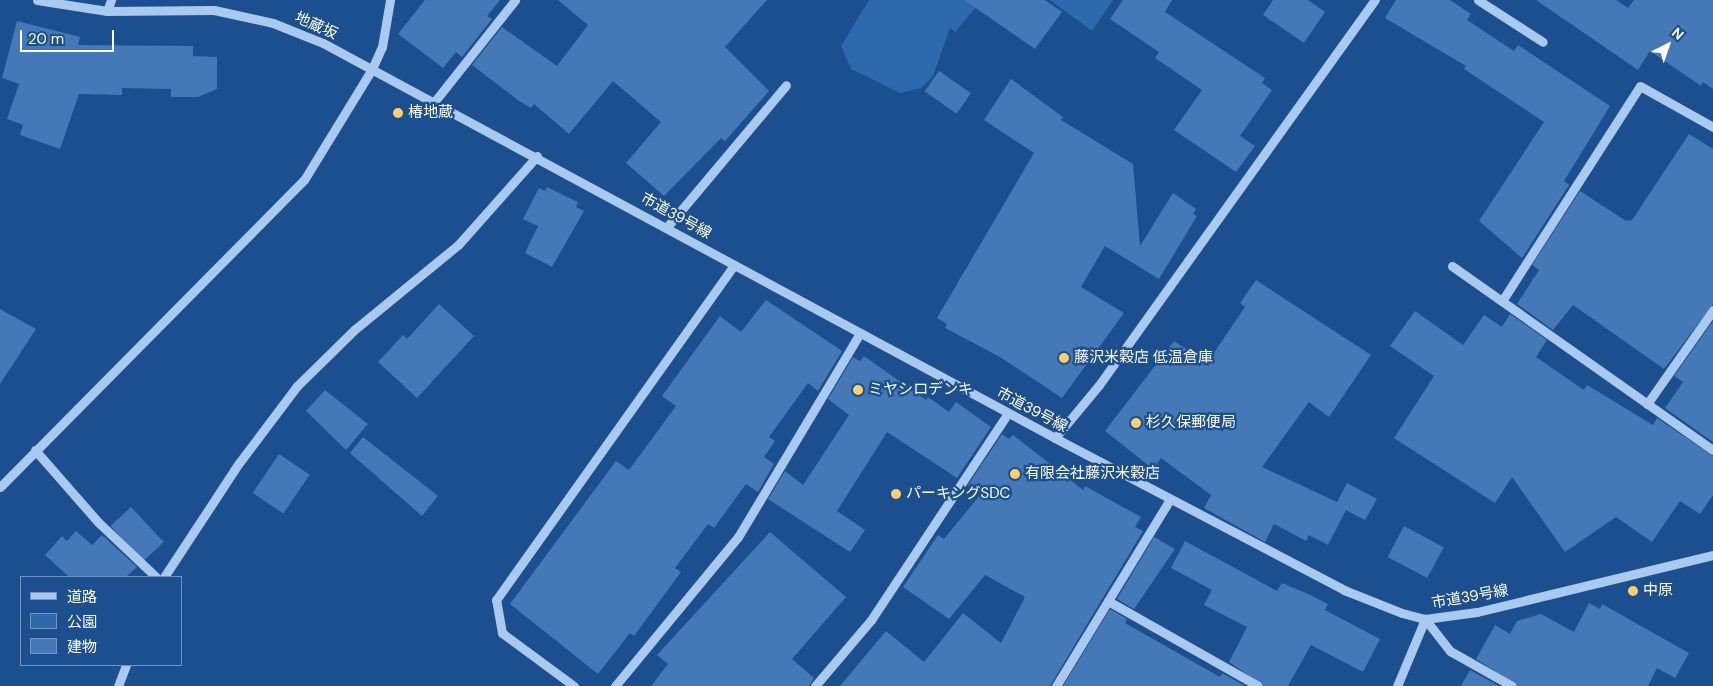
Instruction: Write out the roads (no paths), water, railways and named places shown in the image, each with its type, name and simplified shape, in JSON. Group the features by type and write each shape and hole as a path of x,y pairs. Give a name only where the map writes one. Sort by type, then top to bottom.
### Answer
{"street":[{"name":"地蔵坂","path":"37,0 107,11 214,10 254,18 292,29 372,69"},
{"path":"107,11 111,0"},
{"path":"0,486 275,213 330,143 372,69 382,47 390,0"},
{"path":"435,101 515,0"},
{"path":"1055,438 1099,385 1375,0"},
{"path":"1478,0 1543,42"},
{"name":"市道39号線","path":"372,69 435,101 1008,413 1344,590 1425,619 1477,612 1713,555"},
{"path":"667,227 786,84"},
{"path":"1502,301 1640,86 1713,127"},
{"path":"165,576 239,462 297,386 354,330 458,245 536,156"},
{"path":"574,686 502,632 496,600 734,265"},
{"path":"1452,266 1713,450"},
{"path":"1647,404 1713,310"},
{"path":"615,686 738,537 860,333"},
{"path":"815,686 872,620 1008,413"},
{"path":"35,450 98,522 155,576"},
{"path":"1056,686 1170,498"},
{"path":"1108,601 1258,686"},
{"path":"1397,686 1425,619 1450,651 1512,686"},
{"path":"118,686 126,666"}],"place":[{"name":"椿地蔵","path":"398,113"},
{"name":"藤沢米穀店 低温倉庫","path":"1064,358"},
{"name":"ミヤシロデンキ","path":"858,390"},
{"name":"杉久保郵便局","path":"1136,423"},
{"name":"有限会社藤沢米穀店","path":"1015,474"},
{"name":"パーキングSDC","path":"896,494"},
{"name":"中原","path":"1633,591"}]}
